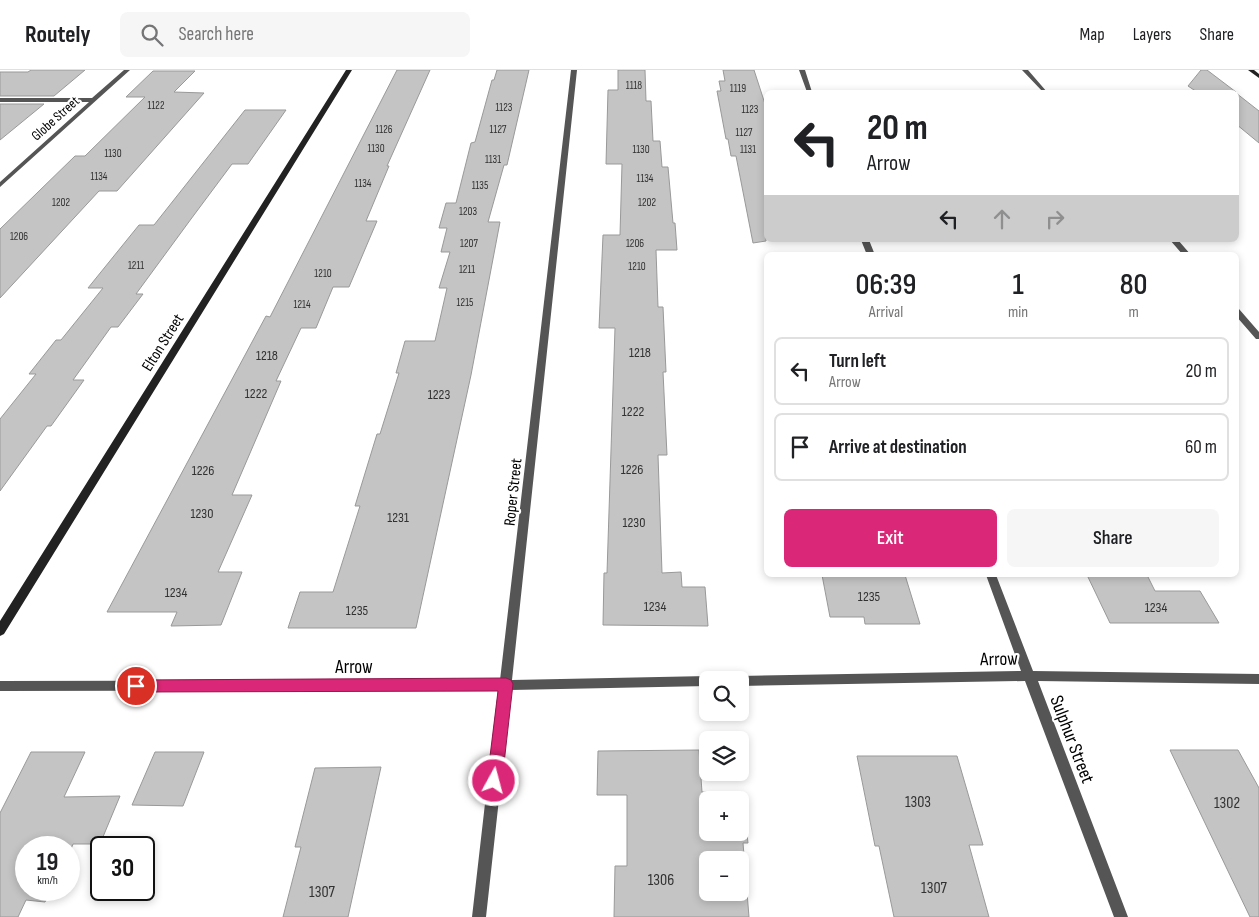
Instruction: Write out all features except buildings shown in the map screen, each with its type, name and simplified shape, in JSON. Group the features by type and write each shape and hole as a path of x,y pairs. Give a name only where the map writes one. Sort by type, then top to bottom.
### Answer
{"street":[{"name":"Globe Street","path":"0,186 127,70"},
{"name":"Elton Street","path":"0,631 349,70"},
{"name":"Roper Street","path":"479,917 574,70"},
{"path":"802,70 809,90"},
{"path":"1025,70 1042,90"},
{"path":"1251,70 1259,76"},
{"path":"0,100 94,100"},
{"path":"1176,242 1184,252"},
{"path":"1239,314 1259,337"},
{"name":"Sulphur Street","path":"992,577 1121,917"},
{"name":"Arrow","path":"749,681 1029,676 1259,679"},
{"name":"Arrow","path":"0,686 506,684 699,681"}],"route":[{"path":"136,686 506,684 494,781"}]}
